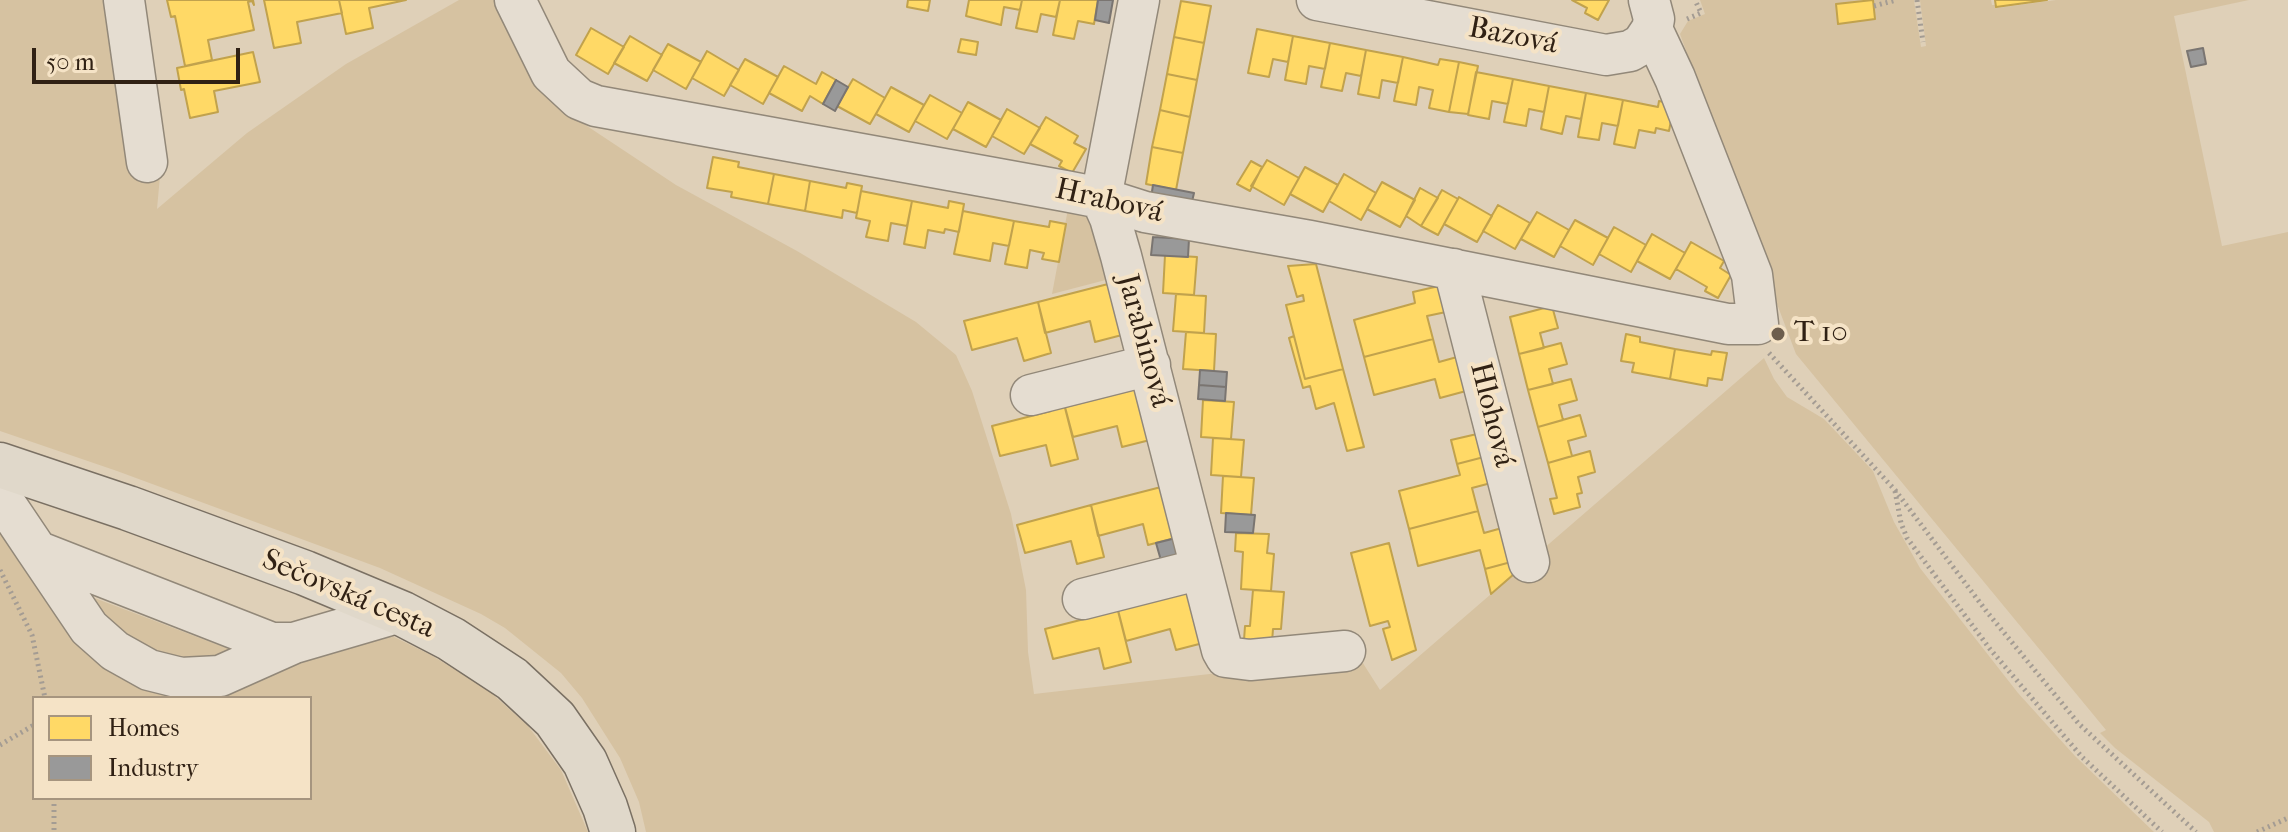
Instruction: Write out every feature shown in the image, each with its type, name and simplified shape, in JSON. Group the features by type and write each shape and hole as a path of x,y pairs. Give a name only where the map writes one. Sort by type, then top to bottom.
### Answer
{"main road":[{"name":"Sečovská cesta","path":"0,465 237,548 400,612 484,658 555,719 585,762 613,832"}],"street":[{"path":"124,0 147,162"},
{"name":"Hrabová","path":"515,0 551,73 579,99 596,106 1101,198 1145,212 1728,324 1758,324"},
{"path":"1101,198 1139,0"},
{"name":"Bazová","path":"1317,0 1606,55 1630,51 1642,44 1651,15"},
{"path":"1651,15 1752,275 1758,324"},
{"name":"Jarabinová","path":"1101,198 1110,218 1150,365 1222,650 1226,657 1250,660 1345,651"},
{"name":"Hlohová","path":"1454,269 1529,562"},
{"path":"1031,395 1150,365"},
{"path":"0,496 89,628 115,651 149,670 181,678 220,676 294,643 400,612"},
{"path":"37,551 272,643 294,643"},
{"path":"1083,599 1201,569"}],"path":[{"path":"1874,6 1896,0"},
{"path":"1917,0 1923,42"},
{"path":"1758,324 1769,353 1895,490 1987,612 2079,724 2196,832"},
{"path":"1895,490 1907,538 1947,594 2082,757 2162,832"},
{"path":"0,570 32,635 45,696"},
{"path":"0,745 32,726"},
{"path":"54,800 54,832"},
{"path":"2257,832 2288,818"}],"shaded area":[{"path":"0,0 110,0 161,165 157,209 247,133 346,64 459,0 504,0 561,101 584,124 676,185 797,251 916,322 956,355 972,391 1011,514 1026,590 1028,652 1034,694 1359,657 1380,690 1764,358 1787,397 1824,419 1873,471 1894,522 1920,568 2018,693 2075,756 2154,832 646,832 639,802 620,758 582,698 561,673 505,628 380,568 0,431"},
{"path":"1700,0 1866,0 1836,4 1839,23 1875,19 1873,0 1914,0 1921,47 1926,46 1920,0 1991,0 1997,8 2056,0 2249,0 2174,16 2222,246 2288,232 2288,832 2214,832 2209,822 2115,748 2100,733 2106,730 1796,354 1697,93 1701,92 1680,34 1688,21 1705,14"},
{"path":"1068,209 1093,213 1117,277 1052,294"},
{"path":"0,527 85,643 251,682 352,644 388,634 431,655 488,690 528,726 561,770 588,832 0,832"},
{"path":"76,591 242,654 208,663 141,651"}],"building: Homes":[{"path":"167,0 253,0 254,5 252,1 248,2 254,30 208,40 212,60 185,66 175,16 171,17"},
{"path":"264,0 339,0 342,13 297,22 301,43 274,48"},
{"path":"339,0 406,0 369,8 373,28 346,34"},
{"path":"908,0 930,0 928,11 907,7"},
{"path":"969,0 1022,0 1020,10 1004,7 1001,25 966,16"},
{"path":"1022,0 1060,0 1056,17 1041,14 1037,32 1016,28"},
{"path":"1060,0 1098,0 1094,24 1078,21 1074,39 1053,35"},
{"path":"1572,0 1609,0 1598,20 1585,13 1587,8"},
{"path":"1873,0 1875,19 1838,24 1836,4"},
{"path":"1995,0 2047,0 1996,7"},
{"path":"1181,1 1211,6 1204,43 1174,37"},
{"path":"591,28 624,47 608,74 576,55"},
{"path":"1257,29 1293,36 1288,62 1273,59 1269,77 1248,73"},
{"path":"630,36 662,55 647,81 614,63"},
{"path":"1293,36 1330,43 1325,69 1309,66 1306,84 1285,80"},
{"path":"1174,37 1204,43 1197,80 1167,74"},
{"path":"961,39 978,42 976,55 958,52"},
{"path":"1330,43 1366,50 1361,76 1346,73 1342,91 1321,87"},
{"path":"668,44 701,62 686,89 653,70"},
{"path":"1366,50 1403,57 1398,83 1382,80 1379,98 1358,94"},
{"path":"707,51 739,70 724,96 692,78"},
{"path":"253,52 260,82 214,91 218,112 190,118 177,68"},
{"path":"1403,57 1438,65 1440,59 1459,62 1449,112 1429,108 1433,90 1419,87 1416,105 1394,101"},
{"path":"745,59 778,77 763,104 730,85"},
{"path":"1459,62 1478,66 1468,114 1449,112"},
{"path":"784,66 816,84 822,72 836,80 823,104 810,96 802,111 769,93"},
{"path":"1476,72 1513,79 1508,104 1492,101 1489,119 1468,115"},
{"path":"1167,74 1197,80 1190,117 1160,110"},
{"path":"853,79 885,98 870,124 837,106"},
{"path":"1513,79 1549,86 1544,112 1529,109 1526,126 1504,122"},
{"path":"1549,86 1586,93 1581,119 1566,116 1562,134 1541,129"},
{"path":"891,87 924,105 909,132 876,114"},
{"path":"1586,93 1623,100 1618,126 1602,123 1599,140 1578,137"},
{"path":"930,95 962,113 947,139 915,121"},
{"path":"1623,100 1658,107 1659,101 1674,104 1669,131 1656,128 1655,133 1639,130 1635,148 1614,144"},
{"path":"968,102 1001,120 986,147 953,129"},
{"path":"1007,109 1040,128 1024,154 992,136"},
{"path":"1160,110 1190,117 1183,153 1152,147"},
{"path":"1046,117 1078,136 1074,143 1086,149 1072,173 1059,166 1062,161 1030,144"},
{"path":"1152,147 1183,153 1176,190 1146,184"},
{"path":"713,157 739,162 738,167 774,174 768,204 731,197 732,192 707,188"},
{"path":"1267,160 1299,178 1284,205 1251,186"},
{"path":"1251,161 1262,167 1250,191 1237,184"},
{"path":"1305,167 1338,185 1323,212 1290,194"},
{"path":"774,174 810,181 805,211 768,204"},
{"path":"1344,174 1376,193 1361,220 1329,201"},
{"path":"810,181 846,188 847,183 862,186 857,213 843,210 842,218 805,211"},
{"path":"1382,182 1415,200 1400,227 1367,209"},
{"path":"1420,188 1438,198 1421,226 1406,216"},
{"path":"1442,190 1458,199 1438,235 1421,226"},
{"path":"861,191 912,201 907,226 891,223 888,241 866,237 870,221 856,218"},
{"path":"1459,197 1492,216 1477,242 1444,224"},
{"path":"912,201 948,208 949,201 964,204 959,232 928,230 925,248 904,244"},
{"path":"1498,205 1530,223 1515,249 1483,231"},
{"path":"963,211 1014,221 1009,246 993,243 990,261 954,254"},
{"path":"1537,212 1569,230 1554,257 1521,239"},
{"path":"1575,220 1608,238 1593,265 1560,246"},
{"path":"1014,221 1049,227 1050,221 1066,224 1059,262 1042,259 1044,253 1030,250 1027,268 1005,264"},
{"path":"1614,227 1646,245 1631,272 1599,254"},
{"path":"1652,234 1685,253 1670,279 1637,261"},
{"path":"1691,242 1724,261 1720,268 1731,275 1718,298 1705,291 1707,287 1676,269"},
{"path":"1165,255 1197,257 1194,295 1163,293"},
{"path":"1316,264 1343,369 1305,379 1286,305 1304,301 1303,295 1297,297 1288,266"},
{"path":"1112,283 1122,335 1095,342 1090,321 1045,333 1038,302"},
{"path":"1439,286 1446,312 1427,316 1433,339 1364,357 1354,320 1415,303 1413,292"},
{"path":"1176,294 1206,296 1204,333 1173,331"},
{"path":"1038,302 1051,353 1024,361 1017,338 972,350 964,321"},
{"path":"1552,306 1558,328 1540,333 1544,348 1519,354 1510,317"},
{"path":"1186,332 1216,334 1214,371 1183,369"},
{"path":"1626,334 1640,337 1640,342 1675,349 1670,379 1632,372 1634,363 1621,361"},
{"path":"1294,336 1305,379 1343,369 1364,447 1347,451 1334,403 1316,409 1310,386 1303,388 1289,338"},
{"path":"1433,339 1439,362 1457,357 1466,391 1440,398 1435,379 1374,395 1364,357"},
{"path":"1561,343 1567,364 1549,369 1553,384 1528,390 1519,354"},
{"path":"1675,349 1711,355 1712,351 1727,353 1722,380 1708,378 1707,386 1670,379"},
{"path":"1571,379 1577,400 1559,405 1563,420 1538,427 1528,390"},
{"path":"1140,388 1150,440 1122,447 1117,426 1073,437 1065,407"},
{"path":"1203,400 1234,402 1231,439 1201,437"},
{"path":"1064,404 1078,459 1051,466 1046,445 1000,456 992,426 1051,411 1050,408"},
{"path":"1580,415 1586,436 1568,441 1572,456 1548,463 1538,427"},
{"path":"1477,434 1484,457 1457,464 1451,440"},
{"path":"1213,438 1244,440 1241,477 1211,475"},
{"path":"1590,451 1595,472 1578,477 1582,493 1577,494 1580,507 1554,514 1550,499 1557,498 1548,463"},
{"path":"1484,457 1491,483 1472,488 1478,511 1409,529 1399,491 1460,475 1457,464"},
{"path":"1223,476 1254,478 1251,515 1221,513"},
{"path":"1165,486 1175,538 1148,545 1143,524 1098,536 1091,505"},
{"path":"1091,505 1104,557 1077,564 1071,541 1025,553 1017,525"},
{"path":"1478,511 1484,533 1502,528 1511,562 1485,569 1480,550 1418,566 1409,529"},
{"path":"1236,533 1269,534 1267,553 1274,554 1271,591 1241,589 1243,552 1235,551"},
{"path":"1389,543 1416,650 1392,660 1383,629 1390,627 1388,621 1370,626 1351,553"},
{"path":"1511,562 1514,574 1491,594 1485,569"},
{"path":"1253,590 1284,592 1281,629 1273,629 1272,642 1244,640 1245,626 1250,626"},
{"path":"1193,591 1203,643 1176,650 1170,629 1126,641 1118,610"},
{"path":"1117,607 1131,662 1104,669 1099,648 1053,659 1045,629 1104,614"}],"building: Industry":[{"path":"1098,0 1113,0 1109,23 1095,20"},
{"path":"2203,48 2206,64 2191,67 2187,51"},
{"path":"836,80 848,87 835,111 823,104"},
{"path":"1153,185 1194,193 1191,206 1151,198"},
{"path":"1153,237 1189,239 1188,257 1151,255"},
{"path":"1200,370 1227,372 1226,387 1199,385"},
{"path":"1199,385 1226,387 1225,401 1198,399"},
{"path":"1226,513 1255,515 1253,533 1225,532"},
{"path":"1184,536 1190,557 1162,564 1156,543"}],"place":[{"name":"T 10","path":"1778,334"}]}
